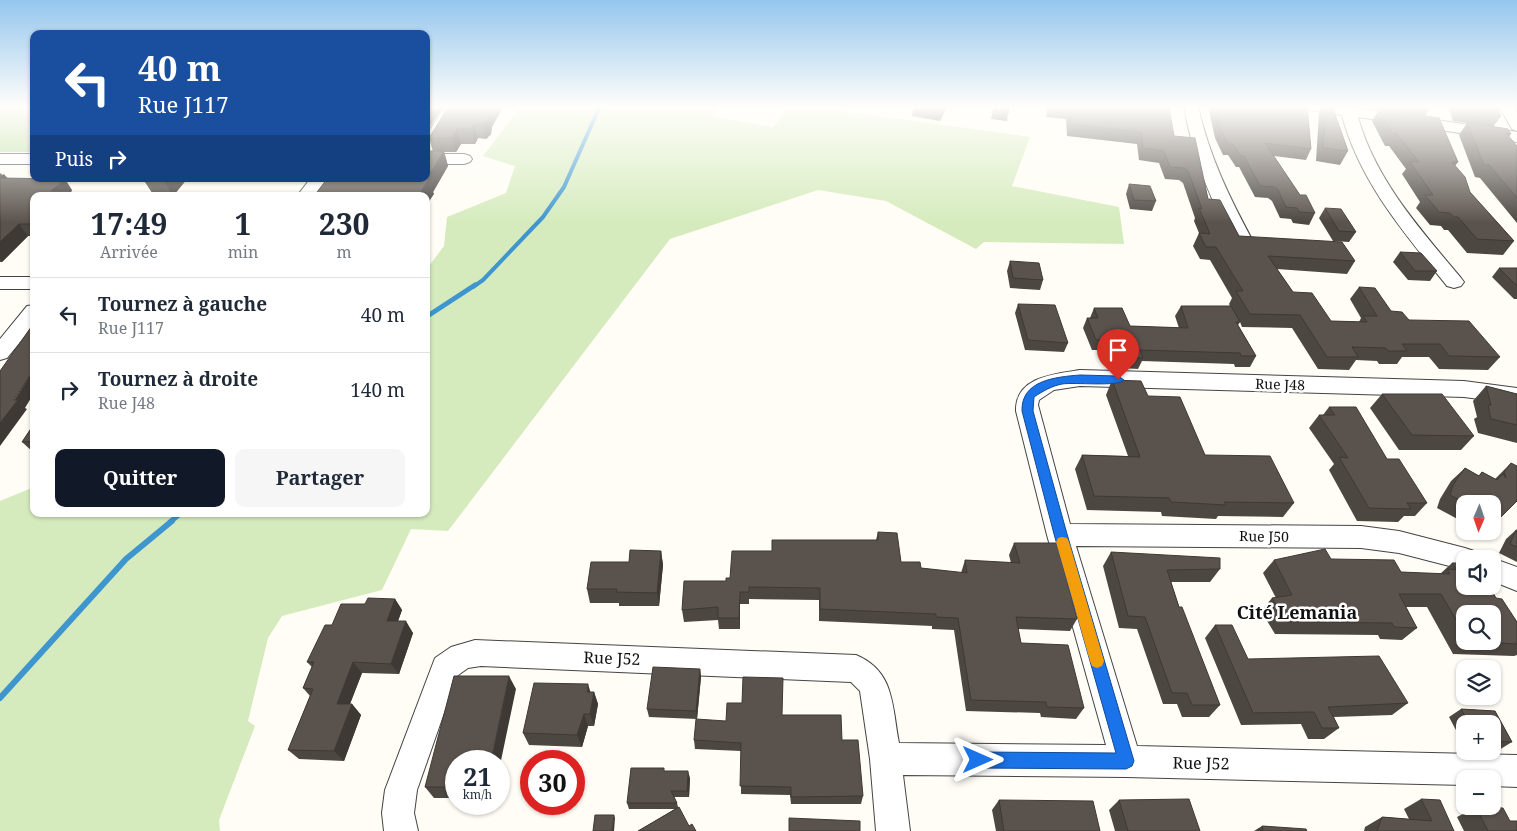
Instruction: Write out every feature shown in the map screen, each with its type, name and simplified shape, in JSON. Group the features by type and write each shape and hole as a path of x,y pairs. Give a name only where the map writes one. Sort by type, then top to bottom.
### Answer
{"street":[{"path":"1201,145 1214,184 1244,243"},
{"path":"1360,145 1385,193 1408,226 1454,282"},
{"path":"0,158 30,159"},
{"path":"430,158 464,159"},
{"path":"309,192 317,182"},
{"path":"0,283 30,283"},
{"path":"0,353 30,316"},
{"name":"Rue J48","path":"1060,534 1027,401 1030,395 1043,386 1061,380 1080,378 1464,389 1517,396"},
{"path":"1060,534 1126,761"},
{"name":"Rue J50","path":"1060,534 1361,537 1399,542 1456,557"},
{"path":"1501,573 1517,579"},
{"name":"Rue J52","path":"401,831 398,813 401,790 445,668 465,654 491,653 856,669 869,679 874,687 886,759 893,831"},
{"name":"Rue J52","path":"886,759 1126,761 1517,771"}],"green space":[{"path":"0,145 30,145 30,152 0,152"},
{"path":"492,145 1027,145 1012,186 1119,207 1124,244 984,242 976,249 886,201 818,190 670,239 448,531 411,529 382,590 282,616 268,638 248,721 255,726 219,820 220,831 0,831 0,501 30,489 30,517 430,517 430,265 444,246 447,217 506,193 515,166 483,156"}],"building":[{"path":"1143,145 1196,145 1208,199 1220,200 1239,236 1342,242 1355,261 1268,256 1293,292 1312,293 1331,321 1367,322 1363,316 1377,316 1359,287 1375,288 1391,311 1402,312 1409,320 1469,321 1500,357 1449,356 1440,344 1402,344 1407,351 1352,347 1358,357 1327,357 1300,315 1250,314 1236,291 1243,291 1216,247 1206,247 1199,233 1210,234 1199,208 1202,209 1188,171 1184,168 1170,167 1164,151 1143,148"},
{"path":"1234,145 1266,145 1300,195 1306,195 1315,213 1299,212 1297,208 1286,207 1278,190 1274,187 1260,186 1244,156 1241,156"},
{"path":"1279,145 1311,145 1311,149"},
{"path":"1323,145 1346,145 1348,151 1323,148"},
{"path":"1405,145 1451,145 1458,162 1452,162 1465,177 1470,192 1514,241 1477,239 1458,217 1454,217 1450,213 1439,212 1425,195 1433,195 1410,162 1419,162"},
{"path":"1476,145 1516,145 1517,198 1489,165 1484,165"},
{"path":"430,151 444,151 430,174"},
{"path":"0,178 30,178 30,182 61,182 51,191 70,191 30,192 30,224 19,224 0,242"},
{"path":"325,182 427,182 421,192 317,192"},
{"path":"1129,184 1150,186 1156,201 1134,200"},
{"path":"1325,208 1341,209 1356,232 1339,231"},
{"path":"1400,252 1421,253 1437,271 1415,271"},
{"path":"1010,261 1039,263 1043,280 1013,278"},
{"path":"1499,268 1517,268 1517,286"},
{"path":"1018,304 1055,305 1068,343 1028,340"},
{"path":"1181,306 1231,306 1240,322 1236,322 1256,356 1241,356 1240,353 1140,350 1143,358 1127,357 1119,340 1096,340 1087,318 1098,318 1094,308 1122,308 1130,326 1188,328"},
{"path":"30,329 30,375 14,400 18,400 0,423 0,371"},
{"path":"1112,380 1141,381 1148,396 1180,397 1205,455 1270,456 1294,503 1224,502 1226,505 1171,502 1169,498 1094,496 1082,455 1140,457"},
{"path":"1486,386 1517,394 1517,425 1491,419 1488,405 1491,405"},
{"path":"1382,394 1442,394 1474,436 1412,435"},
{"path":"1329,407 1356,407 1387,459 1399,459 1427,503 1407,503 1411,509 1369,508 1339,457 1348,458 1319,415 1335,415"},
{"path":"30,430 30,441 22,442"},
{"path":"1511,463 1517,466 1517,501 1501,517 1501,495 1456,495 1456,498 1450,495 1453,485 1465,468 1479,476 1482,472 1497,480 1503,474 1506,478 1504,472"},
{"path":"1517,530 1517,547 1510,544"},
{"path":"878,532 897,533 901,562 920,562 921,568 967,573 965,560 1020,563 1014,543 1057,543 1077,619 1016,617 1021,643 1068,645 1084,708 1047,707 1046,702 971,700 958,618 936,617 936,614 820,609 820,588 749,587 749,592 740,592 739,618 718,618 718,607 682,610 684,581 726,581 726,578 730,578 732,551 772,551 772,540 878,540"},
{"path":"1325,549 1331,559 1394,560 1401,572 1450,574 1447,569 1456,570 1456,595 1494,595 1496,598 1502,599 1517,622 1517,644 1501,643 1501,605 1456,605 1456,620 1441,594 1399,594 1417,628 1394,627 1392,623 1287,622 1272,598 1292,595 1274,560"},
{"path":"630,550 661,551 657,593 616,592 617,589 587,589 591,562 629,562"},
{"path":"1111,552 1220,558 1220,569 1167,570 1179,607 1182,607 1220,705 1192,705 1187,693 1172,693 1145,617 1128,616"},
{"path":"368,598 395,599 387,621 406,621 391,664 353,662 337,704 352,704 334,751 288,750 313,689 303,688 314,662 307,662 325,625 332,625 341,604 365,604"},
{"path":"1215,625 1232,625 1248,659 1379,656 1408,703 1328,707 1339,728 1322,728 1314,712 1253,713"},
{"path":"653,667 700,669 696,711 647,709"},
{"path":"454,676 509,676 493,750 445,750 445,787 425,787"},
{"path":"743,677 783,678 782,715 841,715 842,740 858,740 863,796 791,797 791,787 740,786 741,743 694,740 696,719 726,721 727,703 742,703"},
{"path":"534,683 588,684 587,692 594,692 590,714 584,714 577,735 523,733"},
{"path":"1461,709 1495,711 1497,715 1464,715"},
{"path":"1501,722 1512,742 1501,741"},
{"path":"631,768 664,768 664,771 688,771 687,791 671,791 677,803 627,803"},
{"path":"1189,799 1200,831 1128,831 1119,800"},
{"path":"1421,799 1440,800 1454,831 1377,831 1382,817 1432,821"},
{"path":"999,800 1093,801 1100,831 1004,831"},
{"path":"679,807 689,826 692,824 696,831 638,831"},
{"path":"1501,808 1503,808 1510,821 1517,821 1517,831 1488,831 1480,815 1501,815"},
{"path":"595,815 614,815 612,831 593,831"},
{"path":"789,818 860,821 860,831 789,831"},
{"path":"1262,826 1306,829 1307,831 1258,831 1258,829 1263,830"}],"waterway":[{"path":"473,287 483,280 543,217 564,187 583,145"},
{"path":"430,314 475,285"},
{"path":"170,522 176,517"},
{"path":"0,698 126,559 172,521"}],"slow traffic":[{"path":"1062,542 1097,661"}],"district":[{"name":"Cité Lemania","path":"1297,612"}],"route":[{"path":"978,760 1126,761 1060,534 1027,401 1030,395 1043,386 1061,380 1080,378 1118,380"}]}
